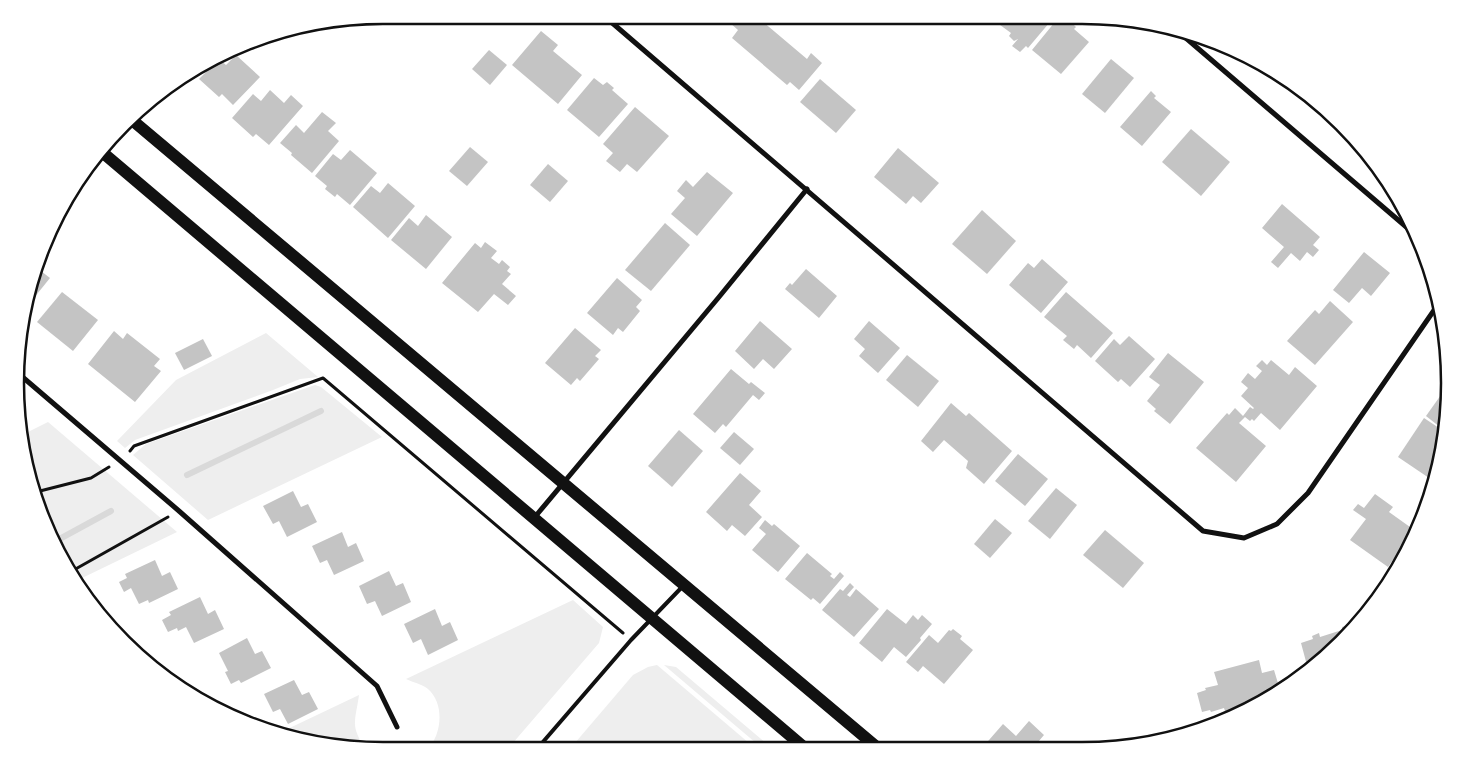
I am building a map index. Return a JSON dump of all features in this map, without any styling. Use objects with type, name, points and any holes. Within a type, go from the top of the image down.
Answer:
[{"type":"main road","points":[[135,123],[871,742]]},
{"type":"main road","points":[[106,155],[798,742]]},
{"type":"street","points":[[614,24],[1204,531],[1244,538],[1277,524],[1308,493],[1434,311]]},
{"type":"street","points":[[1189,40],[1405,226]]},
{"type":"street","points":[[533,519],[807,189]]},
{"type":"street","points":[[24,378],[180,510],[377,686],[397,727]]},
{"type":"lane","points":[[543,742],[631,640],[684,584]]},
{"type":"path","points":[[41,491],[91,478],[121,460],[134,446],[323,378],[631,640]]},
{"type":"path","points":[[76,569],[180,510]]},
{"type":"shaded area","points":[[266,333],[318,377],[300,379],[135,440],[125,448],[117,441],[176,380]]},
{"type":"shaded area","points":[[315,385],[321,387],[382,437],[208,520],[133,455],[146,444]]},
{"type":"shaded area","points":[[48,422],[177,532],[81,578],[51,520],[36,476],[27,430],[28,432]]},
{"type":"shaded area","points":[[573,600],[603,627],[599,643],[514,742],[433,742],[440,720],[437,703],[428,689],[406,679]]},
{"type":"shaded area","points":[[657,665],[748,742],[576,742],[633,675],[648,667]]},
{"type":"shaded area","points":[[664,665],[676,667],[765,742],[755,742]]},
{"type":"shaded area","points":[[359,695],[355,724],[361,741],[336,739],[287,729]]},
{"type":"building","points":[[731,24],[766,24],[807,59],[811,53],[822,63],[799,90],[790,82],[787,85],[732,38],[738,30]]},
{"type":"building","points":[[999,24],[1048,24],[1028,48],[1026,46],[1020,52],[1012,46],[1018,39],[1014,41],[1009,36],[1011,33]]},
{"type":"building","points":[[1053,24],[1073,24],[1076,27],[1074,29],[1089,42],[1061,74],[1032,50]]},
{"type":"building","points":[[541,31],[558,45],[553,51],[582,75],[558,104],[512,65]]},
{"type":"building","points":[[489,50],[507,65],[490,85],[472,69]]},
{"type":"building","points":[[236,55],[260,77],[233,105],[222,94],[219,97],[199,79],[209,69],[222,62],[226,65]]},
{"type":"building","points":[[1111,59],[1134,78],[1105,113],[1082,94]]},
{"type":"building","points":[[594,78],[603,85],[607,82],[614,88],[612,90],[628,104],[599,137],[567,110]]},
{"type":"building","points":[[820,79],[856,110],[836,133],[800,102]]},
{"type":"building","points":[[270,90],[284,103],[291,95],[303,106],[269,145],[256,134],[253,137],[232,118],[253,94],[261,101]]},
{"type":"building","points":[[1151,91],[1156,96],[1154,98],[1171,112],[1142,146],[1120,127]]},
{"type":"building","points":[[635,107],[669,136],[637,172],[627,164],[620,172],[606,161],[613,153],[603,144]]},
{"type":"building","points":[[322,112],[336,123],[328,131],[339,141],[312,173],[280,143],[296,125],[304,133]]},
{"type":"building","points":[[1191,129],[1230,162],[1201,196],[1162,162]]},
{"type":"building","points":[[470,147],[488,162],[467,186],[449,171]]},
{"type":"building","points":[[898,148],[939,183],[921,203],[913,196],[906,204],[874,177]]},
{"type":"building","points":[[350,150],[377,173],[350,205],[337,194],[335,197],[325,189],[327,186],[315,176],[333,154],[341,160]]},
{"type":"building","points":[[548,164],[568,181],[550,202],[530,185]]},
{"type":"building","points":[[707,172],[733,193],[697,236],[671,214],[685,198],[677,191],[686,180],[693,187]]},
{"type":"building","points":[[388,183],[415,206],[388,238],[353,207],[371,186],[380,193]]},
{"type":"building","points":[[1282,204],[1320,237],[1313,245],[1319,250],[1313,257],[1307,252],[1300,261],[1291,253],[1278,268],[1271,262],[1284,247],[1262,228]]},
{"type":"building","points":[[982,210],[1016,241],[987,274],[952,244]]},
{"type":"building","points":[[426,215],[452,237],[426,269],[391,240],[409,218],[418,226]]},
{"type":"building","points":[[665,223],[690,245],[651,291],[625,270]]},
{"type":"building","points":[[485,242],[497,251],[491,258],[499,264],[502,260],[510,267],[507,271],[511,274],[502,284],[516,296],[508,305],[494,294],[478,312],[442,283],[475,243],[481,248]]},
{"type":"building","points":[[1364,252],[1390,273],[1371,296],[1362,288],[1349,303],[1333,290]]},
{"type":"building","points":[[1042,259],[1068,282],[1041,313],[1009,285],[1028,263],[1034,268]]},
{"type":"building","points":[[806,269],[837,296],[819,318],[785,289],[790,283],[792,285]]},
{"type":"building","points":[[42,272],[50,278],[34,297]]},
{"type":"building","points":[[617,278],[642,300],[636,307],[640,311],[623,332],[618,328],[613,335],[587,313]]},
{"type":"building","points":[[62,292],[98,320],[73,351],[37,322]]},
{"type":"building","points":[[1066,292],[1113,333],[1091,358],[1077,345],[1074,349],[1063,340],[1067,336],[1044,317]]},
{"type":"building","points":[[1330,301],[1353,322],[1315,365],[1287,341],[1315,310],[1319,314]]},
{"type":"building","points":[[760,321],[792,349],[774,369],[763,359],[754,369],[735,351]]},
{"type":"building","points":[[869,321],[900,348],[878,373],[859,356],[865,349],[854,339]]},
{"type":"building","points":[[575,328],[601,350],[595,356],[599,359],[580,381],[577,378],[571,385],[545,363]]},
{"type":"building","points":[[114,331],[123,339],[127,333],[160,359],[154,366],[161,371],[135,402],[88,364]]},
{"type":"building","points":[[1129,336],[1155,359],[1130,387],[1121,379],[1118,382],[1095,361],[1114,339],[1120,345]]},
{"type":"building","points":[[203,339],[212,356],[184,370],[175,353]]},
{"type":"building","points":[[1168,353],[1204,382],[1170,424],[1154,411],[1156,409],[1147,401],[1160,385],[1149,377]]},
{"type":"building","points":[[907,355],[939,381],[918,407],[886,380]]},
{"type":"building","points":[[1262,360],[1267,365],[1271,360],[1289,375],[1295,367],[1317,386],[1280,430],[1261,413],[1254,421],[1252,419],[1250,421],[1245,417],[1239,423],[1266,446],[1236,482],[1196,448],[1227,413],[1229,415],[1235,408],[1243,416],[1250,407],[1254,408],[1241,396],[1248,388],[1241,382],[1248,373],[1255,379],[1262,371],[1256,366]]},
{"type":"building","points":[[731,369],[749,384],[751,382],[765,393],[759,400],[753,395],[726,427],[723,424],[715,433],[693,414]]},
{"type":"building","points":[[1440,396],[1438,426],[1426,416]]},
{"type":"building","points":[[951,403],[966,416],[969,413],[1012,451],[984,484],[966,468],[968,461],[944,440],[933,452],[921,441]]},
{"type":"building","points":[[1424,418],[1438,427],[1428,478],[1398,457]]},
{"type":"building","points":[[679,430],[703,451],[672,487],[648,466]]},
{"type":"building","points":[[734,432],[754,449],[740,465],[720,448]]},
{"type":"building","points":[[1018,454],[1048,479],[1025,506],[995,481]]},
{"type":"building","points":[[740,473],[761,491],[749,505],[762,517],[745,536],[732,525],[727,531],[706,512]]},
{"type":"building","points":[[1056,488],[1077,505],[1050,539],[1028,521]]},
{"type":"building","points":[[293,491],[301,507],[308,504],[317,522],[287,537],[279,521],[273,524],[263,506]]},
{"type":"building","points":[[1375,494],[1393,507],[1389,512],[1411,527],[1400,550],[1388,567],[1350,540],[1366,519],[1353,510],[1358,504],[1364,508]]},
{"type":"building","points":[[995,519],[1012,533],[990,558],[974,544]]},
{"type":"building","points":[[765,520],[772,526],[774,524],[800,546],[778,572],[752,550],[766,534],[759,528]]},
{"type":"building","points":[[1105,530],[1144,563],[1123,588],[1083,555]]},
{"type":"building","points":[[342,532],[348,547],[356,543],[364,561],[334,575],[327,560],[320,563],[312,546]]},
{"type":"building","points":[[807,553],[832,574],[830,576],[834,579],[840,572],[844,576],[820,604],[813,598],[811,600],[785,579]]},
{"type":"building","points":[[155,560],[162,576],[170,572],[178,589],[149,603],[148,600],[139,604],[131,588],[124,592],[119,582],[127,578],[125,574]]},
{"type":"building","points":[[389,571],[396,586],[403,583],[411,602],[382,616],[375,601],[367,604],[359,586]]},
{"type":"building","points":[[850,583],[854,587],[847,595],[850,597],[856,589],[879,609],[854,637],[822,610],[840,589],[843,591]]},
{"type":"building","points":[[200,597],[208,614],[215,610],[224,629],[194,643],[186,627],[178,631],[177,628],[168,632],[162,620],[171,615],[169,612]]},
{"type":"building","points":[[435,609],[442,626],[450,622],[458,640],[428,655],[421,639],[413,643],[404,624]]},
{"type":"building","points":[[887,609],[906,624],[913,615],[918,620],[922,615],[932,624],[906,657],[894,647],[882,662],[859,643]]},
{"type":"building","points":[[1347,626],[1306,663],[1301,643],[1313,639],[1312,636],[1319,633],[1320,637],[1342,630],[1342,627]]},
{"type":"building","points":[[953,629],[962,636],[960,639],[973,650],[944,684],[923,666],[918,672],[906,662],[929,635],[938,643],[949,630]]},
{"type":"building","points":[[247,638],[255,654],[262,651],[271,668],[241,683],[239,680],[231,684],[225,672],[228,671],[219,653]]},
{"type":"building","points":[[1259,660],[1262,673],[1274,670],[1278,684],[1231,709],[1225,711],[1224,708],[1211,712],[1210,710],[1202,712],[1197,693],[1206,690],[1205,688],[1218,685],[1214,672]]},
{"type":"building","points":[[294,680],[302,695],[309,692],[318,709],[288,724],[280,709],[273,712],[264,694]]},
{"type":"building","points":[[1029,721],[1044,735],[1038,742],[987,742],[1003,724],[1016,736]]},
{"type":"waterway","points":[[187,475],[321,411]]},
{"type":"waterway","points":[[60,539],[111,511]]}]
